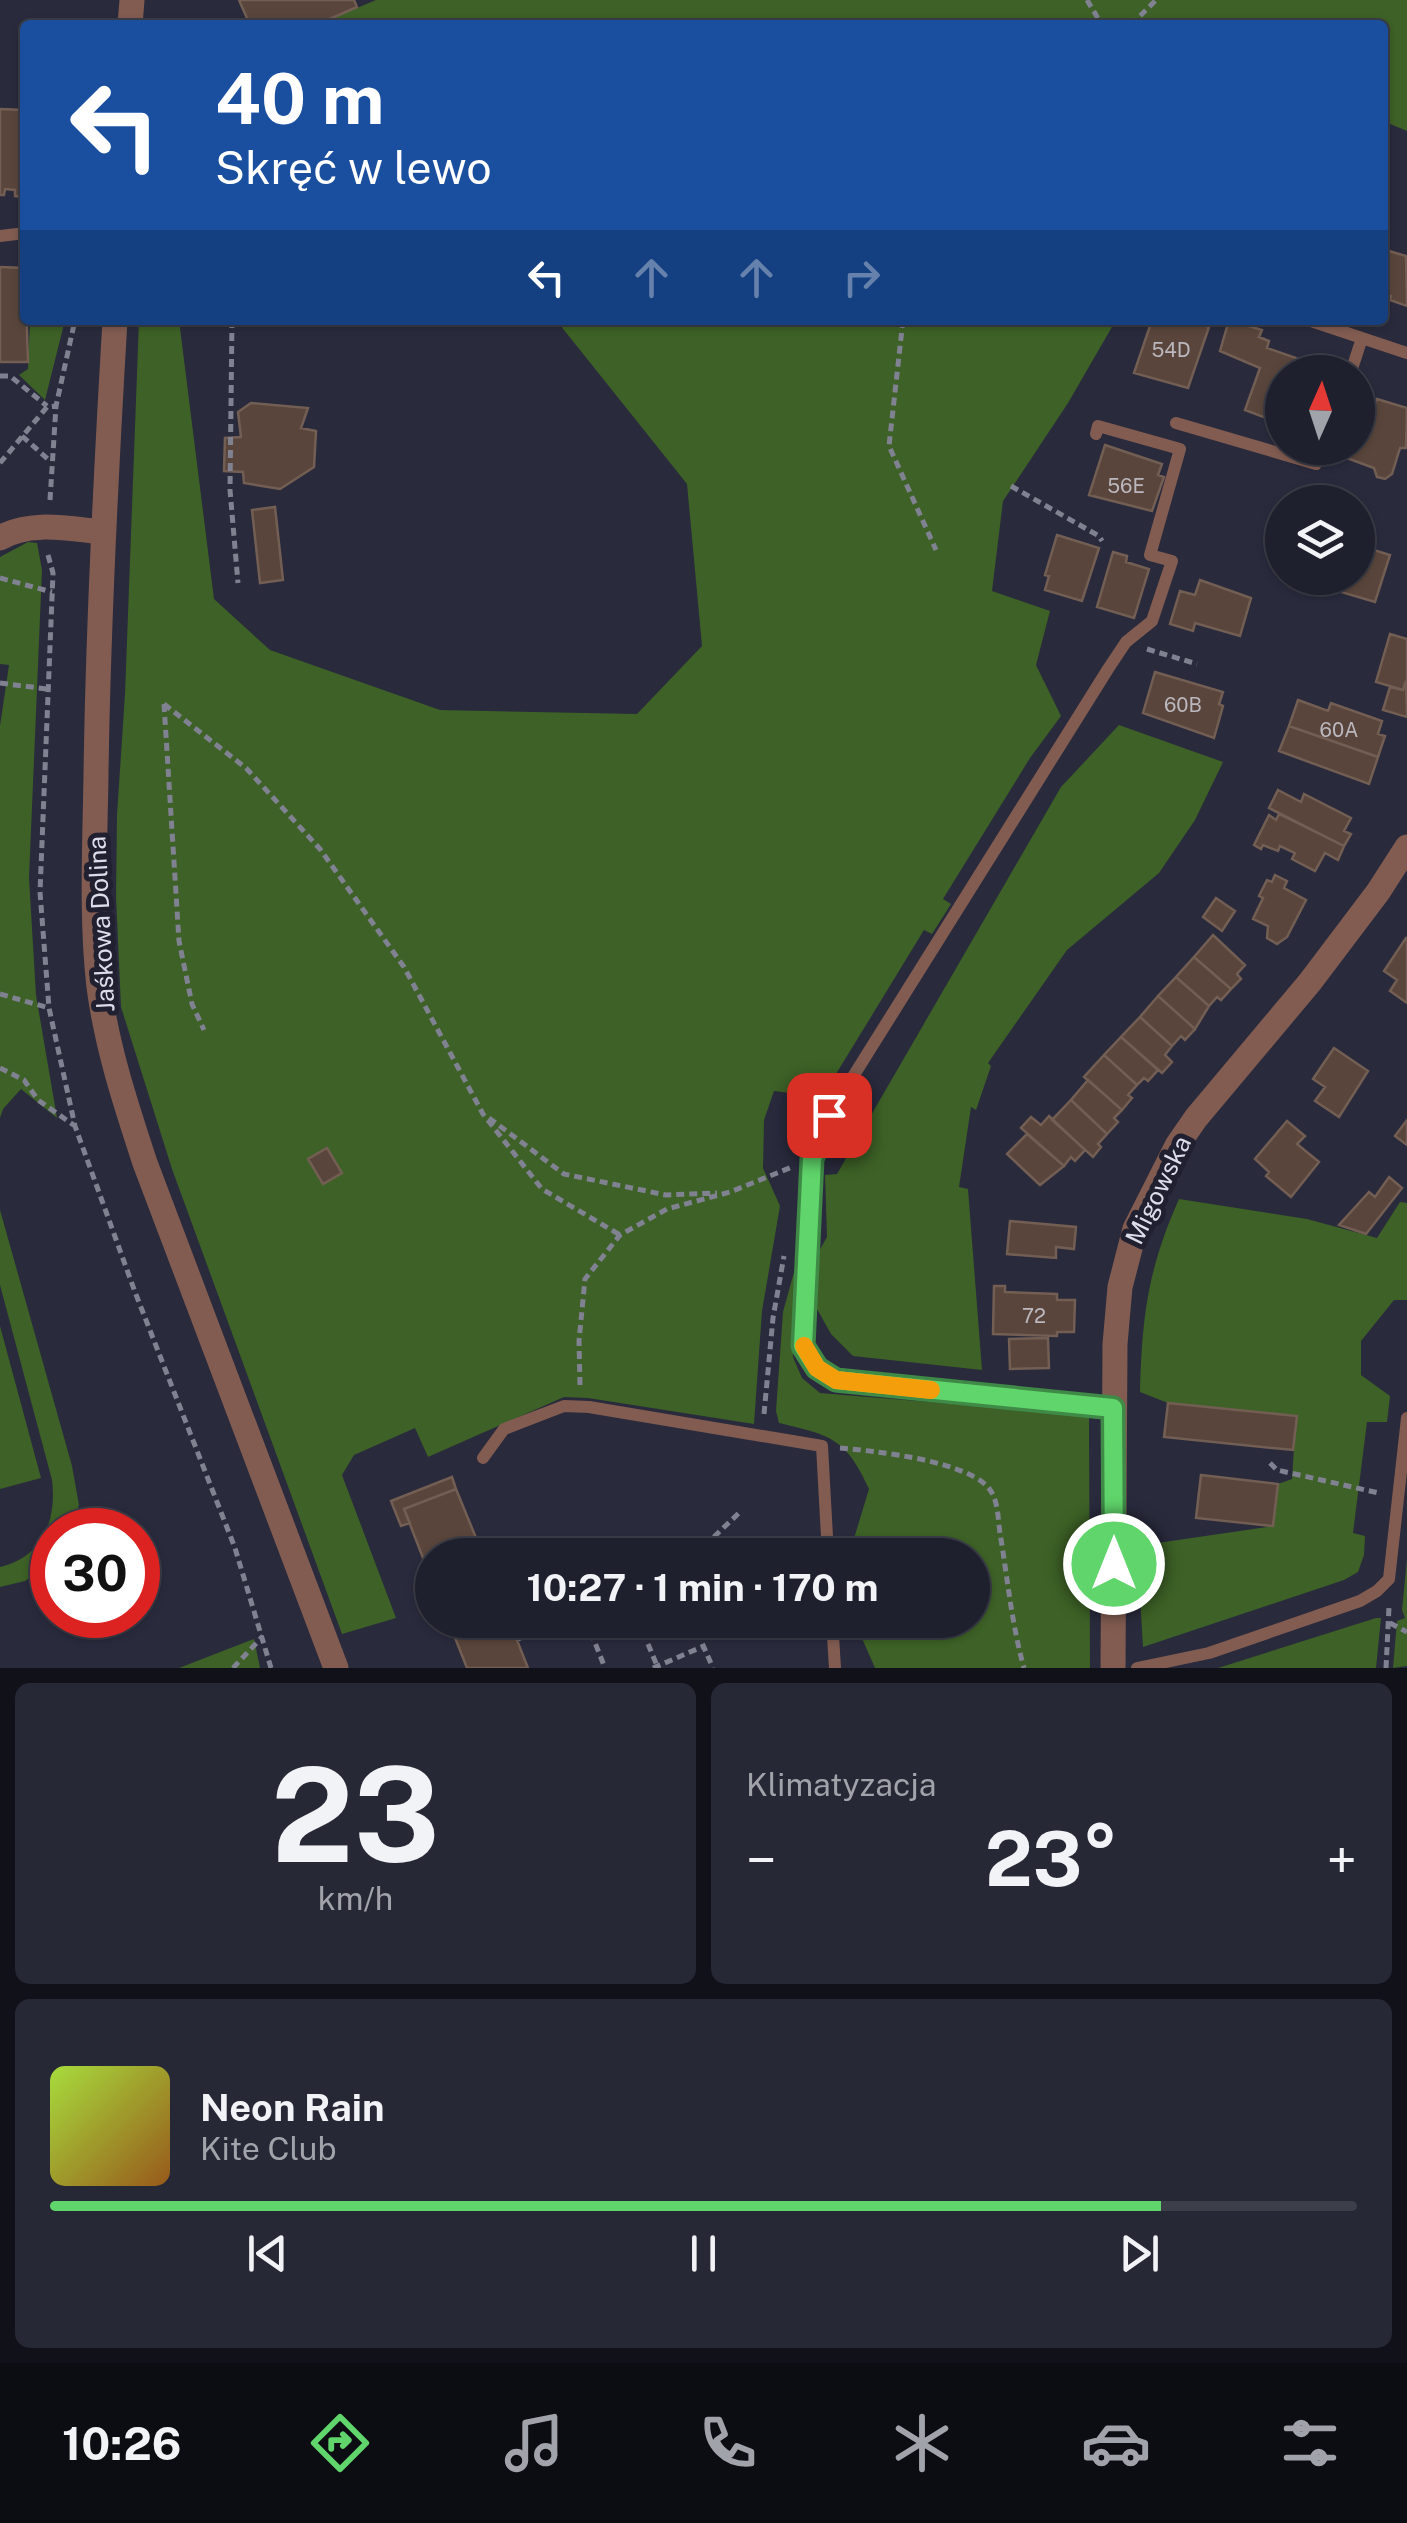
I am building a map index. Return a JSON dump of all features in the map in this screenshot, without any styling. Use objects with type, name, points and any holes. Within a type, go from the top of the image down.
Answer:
[{"type":"street","name":"Jaśkowa Dolina","points":[[115,325],[103,532],[95,899],[99,985],[108,1037],[145,1164],[336,1668]]},
{"type":"street","points":[[0,538],[21,530],[48,528],[103,532]]},
{"type":"street","name":"Migowska","points":[[1113,1668],[1115,1344],[1120,1288],[1130,1244],[1178,1144],[1310,982],[1378,892],[1407,846]]},
{"type":"lane","points":[[1323,325],[1407,353]]},
{"type":"lane","points":[[1356,355],[1362,338]]},
{"type":"lane","points":[[1176,423],[1265,449]]},
{"type":"lane","points":[[1096,434],[1098,426],[1180,449],[1150,555],[1172,561],[1152,620],[1126,642],[829,1115],[812,1159],[803,1346],[817,1368],[836,1380],[1113,1408]]},
{"type":"lane","points":[[483,1458],[504,1430],[564,1406],[589,1406],[822,1446],[827,1538]]},
{"type":"lane","points":[[1136,1668],[1210,1653],[1346,1606],[1377,1591],[1389,1579],[1407,1418]]},
{"type":"lane","points":[[833,1638],[835,1668]]},
{"type":"path","points":[[1137,20],[1156,0]]},
{"type":"path","points":[[232,325],[230,490],[238,584]]},
{"type":"path","points":[[902,325],[888,446],[936,550]]},
{"type":"path","points":[[0,376],[10,376],[47,407]]},
{"type":"path","points":[[0,463],[47,407],[56,406]]},
{"type":"path","points":[[22,436],[52,462]]},
{"type":"path","points":[[1011,486],[1102,541]]},
{"type":"path","points":[[0,578],[52,592]]},
{"type":"path","points":[[1126,642],[1197,664]]},
{"type":"path","points":[[0,683],[47,689]]},
{"type":"path","points":[[204,1030],[192,1004],[178,941],[164,704],[246,768],[320,849],[404,968],[484,1114],[542,1189],[620,1236]]},
{"type":"path","points":[[0,994],[48,1008]]},
{"type":"path","points":[[0,1068],[24,1080],[38,1100],[76,1126]]},
{"type":"path","points":[[484,1114],[564,1174],[666,1195],[730,1192]]},
{"type":"path","points":[[589,1406],[580,1384],[579,1340],[585,1279],[620,1236],[668,1209],[730,1192],[812,1159]]},
{"type":"path","points":[[762,1437],[773,1318],[786,1243]]},
{"type":"path","points":[[822,1446],[927,1460],[976,1476],[992,1492],[1010,1587],[1010,1611],[1024,1668]]},
{"type":"path","points":[[1270,1463],[1277,1470],[1396,1496]]},
{"type":"path","points":[[713,1538],[740,1512]]},
{"type":"path","points":[[1386,1668],[1389,1579]]},
{"type":"path","points":[[1390,1623],[1407,1632]]},
{"type":"path","points":[[233,1668],[263,1636]]},
{"type":"path","points":[[593,1638],[605,1668]]},
{"type":"path","points":[[645,1638],[656,1667],[704,1646]]},
{"type":"path","points":[[700,1638],[714,1668]]},
{"type":"green space","points":[[376,0],[1407,0],[1407,131],[1388,123],[1388,20],[328,20]]},
{"type":"green space","points":[[30,325],[64,325],[45,400],[19,375],[28,369]]},
{"type":"green space","points":[[139,325],[180,325],[214,599],[270,650],[440,710],[637,714],[702,646],[687,484],[560,325],[1113,325],[1068,403],[1003,501],[992,591],[1050,611],[1036,665],[1061,716],[1030,758],[943,899],[951,904],[932,934],[924,930],[822,1097],[774,1091],[764,1120],[763,1168],[780,1206],[762,1311],[754,1424],[564,1397],[428,1457],[415,1428],[354,1455],[342,1475],[396,1618],[342,1634],[172,1169],[121,1007],[117,815]]},
{"type":"green space","points":[[28,542],[37,543],[42,570],[29,878],[36,995],[57,1118],[21,1089],[0,1118],[0,726],[9,665],[0,664],[0,557]]},
{"type":"green space","points":[[1119,725],[1223,762],[1195,820],[1159,873],[1067,950],[988,1063],[991,1066],[976,1110],[971,1107],[959,1187],[968,1189],[982,1370],[853,1356],[831,1334],[817,1309],[818,1253],[827,1237],[825,1175],[837,1174],[1061,787]]},
{"type":"green space","points":[[1179,1199],[1307,1219],[1377,1238],[1400,1202],[1407,1203],[1407,1300],[1394,1300],[1361,1341],[1361,1375],[1390,1396],[1387,1422],[1367,1422],[1353,1533],[1365,1536],[1358,1572],[1143,1647],[1137,1546],[1273,1526],[1278,1484],[1292,1479],[1296,1416],[1168,1403],[1140,1392],[1149,1293],[1160,1248]]},
{"type":"green space","points":[[0,1210],[72,1466],[78,1508],[52,1508],[52,1480],[0,1285]]},
{"type":"green space","points":[[799,1254],[793,1357],[802,1378],[820,1393],[1089,1415],[1090,1668],[875,1668],[862,1638],[990,1638],[990,1538],[854,1538],[869,1489],[861,1472],[834,1441],[779,1423],[776,1411],[783,1312]]},
{"type":"green space","points":[[0,1326],[41,1478],[0,1489]]},
{"type":"green space","points":[[30,1552],[30,1577],[0,1587],[0,1567]]},
{"type":"green space","points":[[1407,1559],[1407,1666],[1393,1668],[1397,1621],[1405,1618],[1402,1610]]},
{"type":"green space","points":[[1381,1618],[1376,1668],[1218,1668]]},
{"type":"green space","points":[[254,1639],[260,1668],[179,1668],[246,1642]]},
{"type":"building","points":[[239,0],[354,0],[357,7],[327,20],[248,20]]},
{"type":"building","points":[[0,109],[20,110],[20,196],[15,196],[15,190],[5,189],[4,195],[0,195]]},
{"type":"building","points":[[1388,254],[1406,256],[1407,306],[1390,300],[1388,295]]},
{"type":"building","points":[[0,267],[20,268],[20,325],[27,325],[28,362],[0,362]]},
{"type":"building","points":[[1150,325],[1209,327],[1188,388],[1134,373]]},
{"type":"building","points":[[1228,325],[1262,330],[1259,337],[1269,341],[1267,348],[1287,355],[1265,355],[1265,418],[1245,410],[1260,368],[1220,351]]},
{"type":"building","points":[[1377,399],[1407,408],[1406,448],[1400,448],[1392,474],[1385,479],[1377,477],[1374,468],[1366,465],[1375,465]]},
{"type":"building","points":[[251,403],[308,408],[301,428],[316,431],[314,467],[280,489],[244,483],[243,472],[224,471],[225,438],[241,437],[238,412]]},
{"type":"building","points":[[1105,445],[1162,464],[1158,475],[1164,477],[1152,511],[1089,495]]},
{"type":"building","points":[[275,507],[283,580],[260,583],[252,510]]},
{"type":"building","points":[[1057,535],[1099,548],[1082,601],[1045,590],[1049,576],[1045,575]]},
{"type":"building","points":[[1375,550],[1390,555],[1375,602],[1351,595],[1375,595]]},
{"type":"building","points":[[1113,552],[1127,556],[1126,562],[1149,569],[1134,618],[1097,607]]},
{"type":"building","points":[[1200,580],[1251,598],[1240,636],[1195,623],[1193,631],[1170,624],[1180,591],[1195,595]]},
{"type":"building","points":[[1390,634],[1407,639],[1407,681],[1403,690],[1376,682]]},
{"type":"building","points":[[1155,672],[1223,692],[1214,738],[1143,713]]},
{"type":"building","points":[[1406,681],[1407,717],[1383,710],[1390,687],[1403,690]]},
{"type":"building","points":[[1298,700],[1328,711],[1331,703],[1382,721],[1378,734],[1385,736],[1378,757],[1289,726]]},
{"type":"building","points":[[1289,726],[1378,757],[1369,784],[1279,751]]},
{"type":"building","points":[[1278,790],[1301,802],[1304,794],[1351,818],[1344,831],[1351,834],[1344,846],[1269,808]]},
{"type":"building","points":[[1279,814],[1344,846],[1338,860],[1325,853],[1315,871],[1292,859],[1295,853],[1280,846],[1278,851],[1254,845],[1269,815],[1276,820]]},
{"type":"building","points":[[1275,875],[1287,881],[1284,888],[1306,900],[1287,937],[1277,944],[1267,938],[1268,926],[1253,919],[1267,880],[1272,882]]},
{"type":"building","points":[[1216,898],[1235,911],[1222,931],[1203,917]]},
{"type":"building","points":[[1213,935],[1245,965],[1237,974],[1241,979],[1231,989],[1194,957]]},
{"type":"building","points":[[1406,938],[1407,1003],[1390,991],[1397,980],[1384,971]]},
{"type":"building","points":[[1194,957],[1231,989],[1209,1006],[1176,977]]},
{"type":"building","points":[[1176,977],[1209,1006],[1195,1029],[1158,996]]},
{"type":"building","points":[[1158,996],[1195,1029],[1172,1046],[1140,1017]]},
{"type":"building","points":[[1140,1017],[1172,1046],[1165,1055],[1172,1062],[1162,1073],[1121,1037]]},
{"type":"building","points":[[1121,1037],[1158,1070],[1148,1081],[1144,1078],[1137,1085],[1104,1055]]},
{"type":"building","points":[[1334,1048],[1368,1071],[1339,1117],[1315,1101],[1325,1087],[1313,1079]]},
{"type":"building","points":[[1104,1055],[1137,1085],[1122,1110],[1084,1077]]},
{"type":"building","points":[[1088,1080],[1122,1110],[1107,1134],[1071,1100]]},
{"type":"building","points":[[1071,1100],[1107,1134],[1093,1157],[1052,1120]]},
{"type":"building","points":[[1049,1116],[1085,1150],[1064,1166],[1021,1128],[1031,1117],[1041,1125]]},
{"type":"building","points":[[1407,1120],[1407,1145],[1395,1136]]},
{"type":"building","points":[[1287,1121],[1305,1136],[1297,1144],[1319,1162],[1291,1197],[1266,1176],[1269,1172],[1255,1159]]},
{"type":"building","points":[[1027,1134],[1064,1166],[1040,1185],[1007,1154]]},
{"type":"building","points":[[327,1148],[342,1173],[323,1184],[308,1159]]},
{"type":"building","points":[[1389,1177],[1402,1188],[1366,1234],[1339,1225],[1369,1192],[1375,1197]]},
{"type":"building","points":[[1010,1221],[1076,1227],[1074,1249],[1056,1247],[1056,1258],[1007,1254]]},
{"type":"building","points":[[994,1286],[1005,1286],[1005,1292],[1057,1294],[1057,1300],[1075,1300],[1074,1332],[1057,1332],[1057,1336],[993,1334]]},
{"type":"building","points":[[1048,1338],[1049,1368],[1010,1369],[1009,1339]]},
{"type":"building","points":[[1168,1403],[1297,1416],[1293,1450],[1164,1437]]},
{"type":"building","points":[[1201,1475],[1278,1484],[1273,1526],[1196,1518]]},
{"type":"building","points":[[452,1477],[456,1489],[404,1509],[410,1523],[401,1526],[391,1501]]},
{"type":"building","points":[[456,1489],[476,1538],[415,1538],[404,1509]]},
{"type":"building","points":[[455,1638],[516,1638],[528,1668],[467,1668]]},
{"type":"slow traffic","points":[[804,1346],[817,1368],[836,1380],[931,1390]]},
{"type":"route","points":[[829,1115],[812,1159],[803,1346],[817,1368],[836,1380],[1113,1408],[1114,1564]]}]
